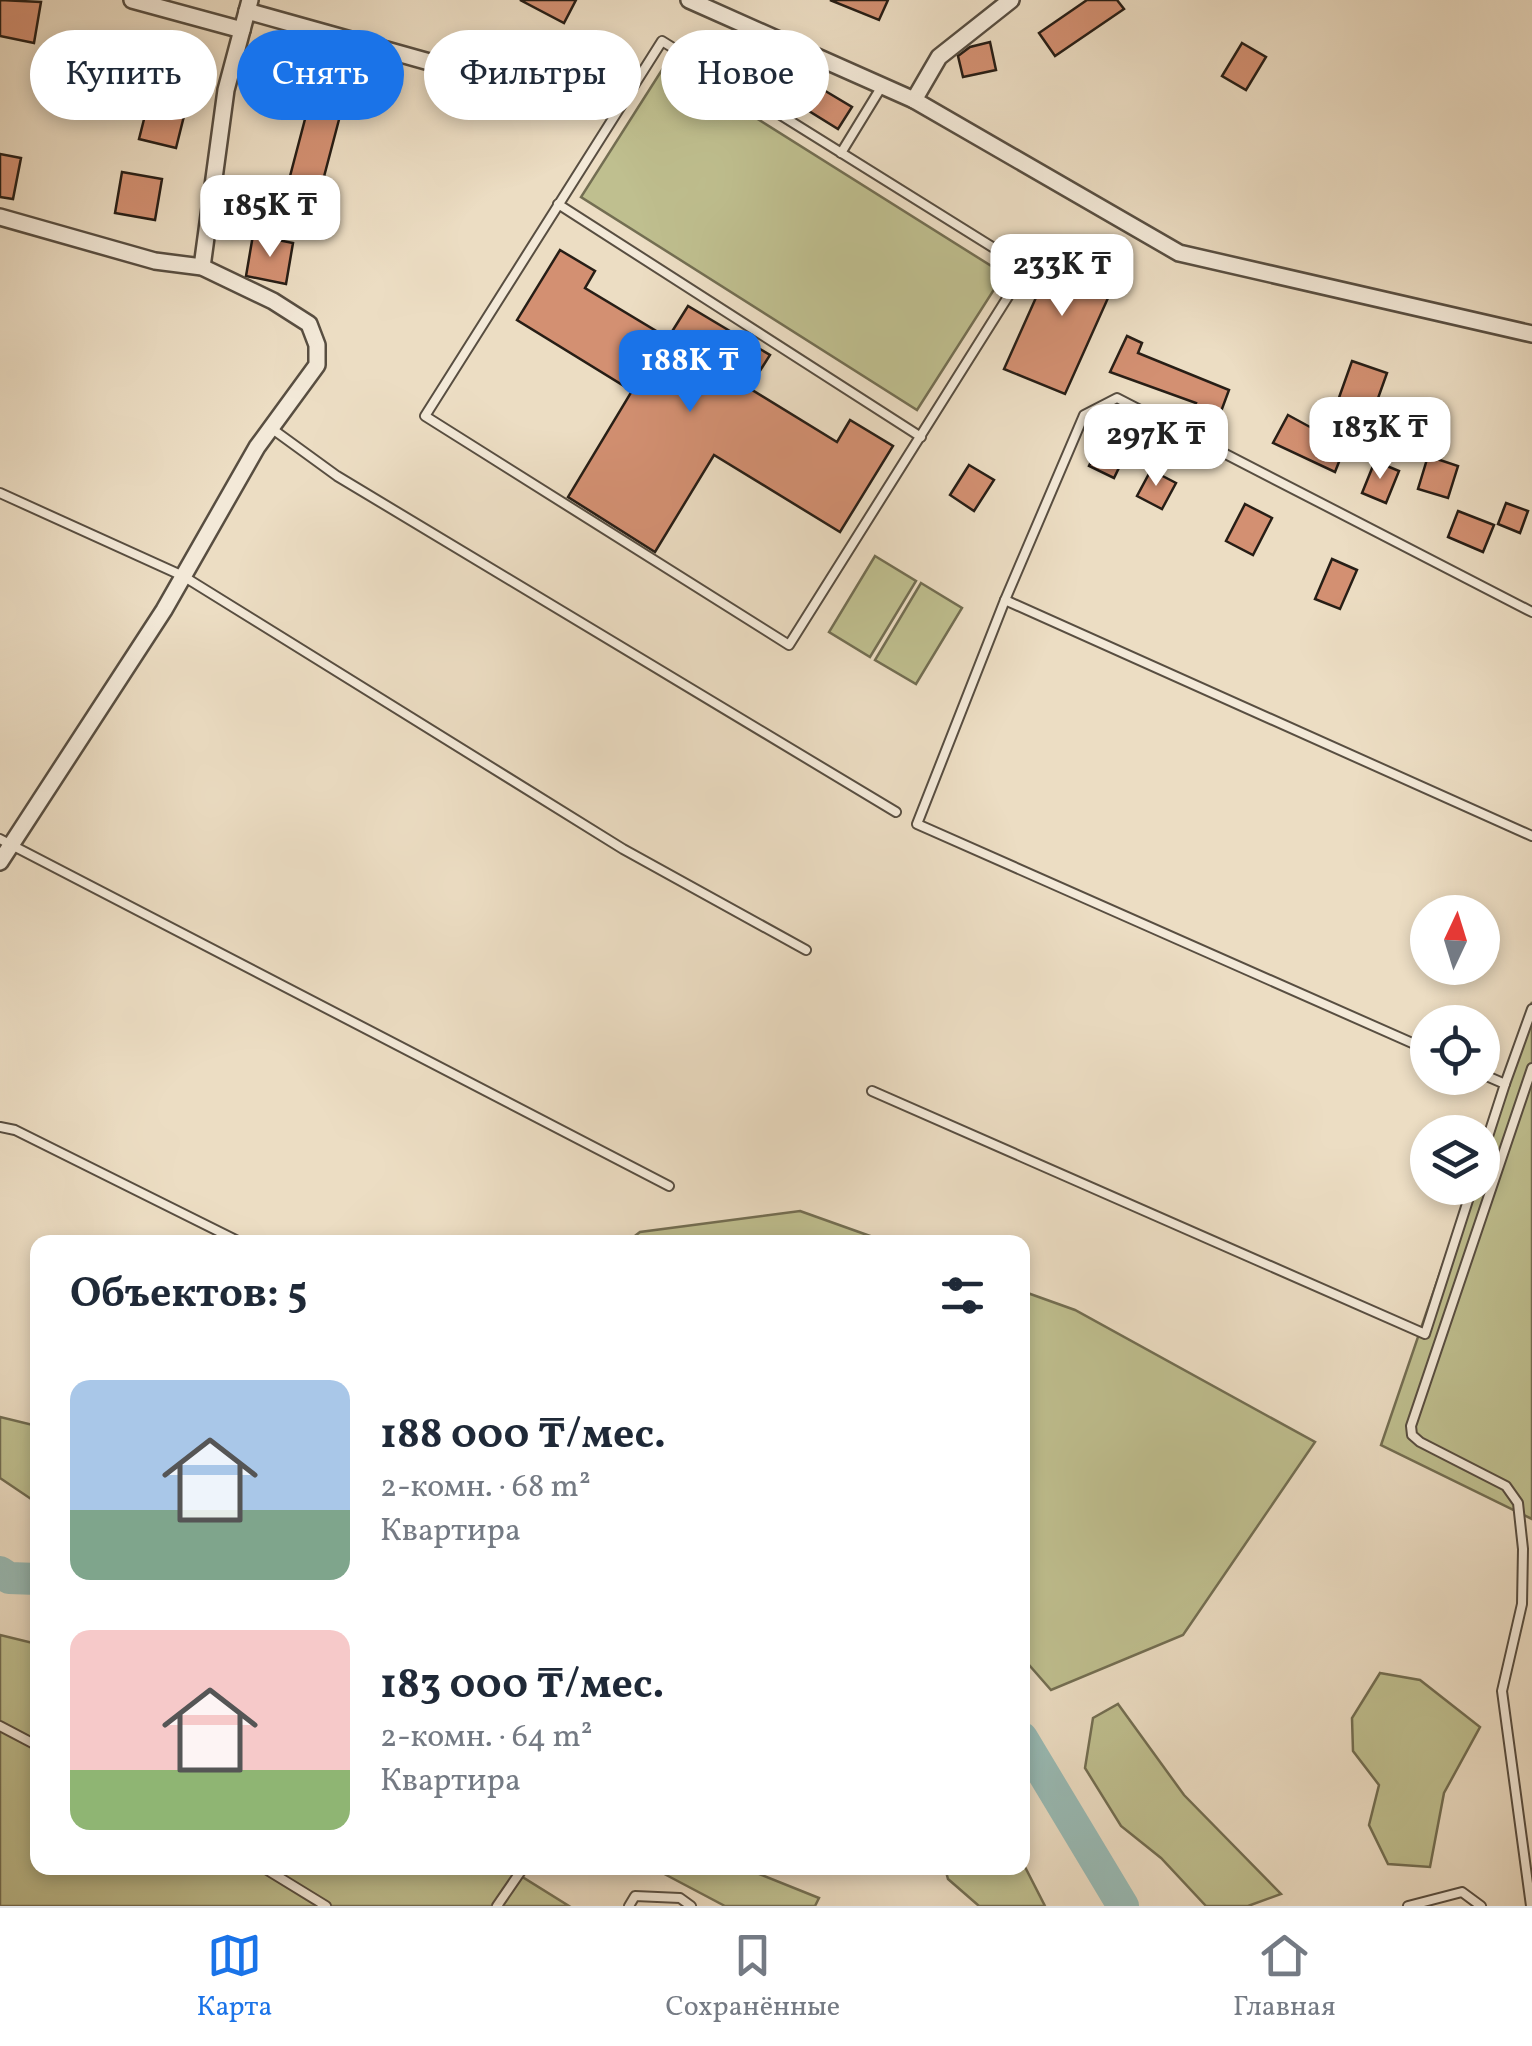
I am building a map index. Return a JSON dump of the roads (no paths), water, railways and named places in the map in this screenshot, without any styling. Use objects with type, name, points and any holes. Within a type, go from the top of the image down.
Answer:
[{"type":"street","points":[[132,0],[242,30],[249,6],[424,59]]},
{"type":"street","points":[[689,0],[914,100],[1179,253],[1532,334]]},
{"type":"street","points":[[914,100],[940,57],[1012,0]]},
{"type":"street","points":[[202,267],[226,90],[237,49]]},
{"type":"street","points":[[0,217],[154,261],[202,267],[273,300],[308,324],[317,345],[318,366],[271,428],[183,576],[6,841],[0,862]]},
{"type":"lane","points":[[662,41],[841,154],[1026,268],[789,645],[425,416],[662,41]]},
{"type":"lane","points":[[841,154],[882,86]]},
{"type":"lane","points":[[558,204],[921,437]]},
{"type":"lane","points":[[1410,1042],[917,824],[1004,600],[1084,415],[1116,398],[1532,612]]},
{"type":"lane","points":[[271,428],[336,476],[896,812]]},
{"type":"lane","points":[[0,493],[183,576],[622,849],[806,950]]},
{"type":"lane","points":[[1004,600],[1532,836]]},
{"type":"lane","points":[[6,841],[670,1186]]},
{"type":"lane","points":[[1495,1115],[1532,1008]]},
{"type":"lane","points":[[1531,1906],[1502,1691],[1522,1604],[1523,1550],[1518,1504],[1506,1486],[1420,1442],[1412,1434],[1411,1426],[1532,1068]]},
{"type":"lane","points":[[1500,1082],[1505,1084]]},
{"type":"lane","points":[[872,1090],[1425,1334],[1467,1205]]},
{"type":"lane","points":[[0,1126],[226,1235]]},
{"type":"lane","points":[[0,1726],[30,1742]]},
{"type":"lane","points":[[1519,1819],[1532,1826]]},
{"type":"lane","points":[[275,1875],[326,1906]]},
{"type":"lane","points":[[497,1906],[518,1875]]},
{"type":"lane","points":[[1408,1906],[1462,1892],[1481,1906]]},
{"type":"lane","points":[[629,1906],[634,1896],[680,1898],[692,1906]]},
{"type":"waterway","points":[[0,1572],[9,1578],[30,1579]]},
{"type":"waterway","points":[[1030,1751],[1123,1906]]}]
